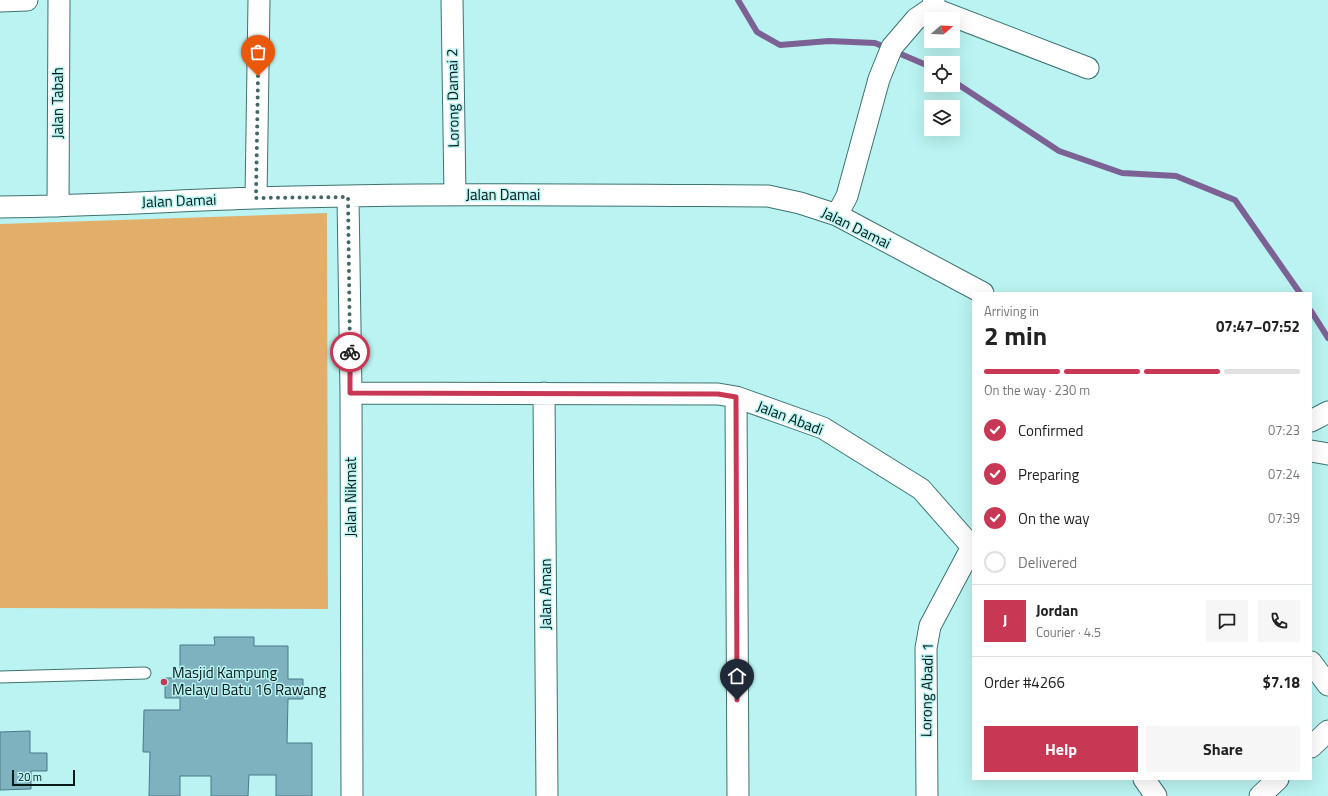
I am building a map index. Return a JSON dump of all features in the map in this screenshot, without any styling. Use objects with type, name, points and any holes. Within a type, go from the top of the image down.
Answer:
[{"type":"street","points":[[0,1],[27,0]]},
{"type":"street","name":"Jalan Tabah","points":[[58,206],[59,0]]},
{"type":"street","points":[[256,198],[259,0]]},
{"type":"street","name":"Lorong Damai 2","points":[[452,0],[454,195]]},
{"type":"street","points":[[837,215],[847,196],[879,79],[889,55],[916,19],[933,4],[1088,68]]},
{"type":"street","name":"Jalan Damai","points":[[0,207],[256,198],[454,195],[768,196],[800,203],[837,215],[981,292]]},
{"type":"street","name":"Jalan Nikmat","points":[[348,197],[352,796]]},
{"type":"street","name":"Jalan Abadi","points":[[350,393],[718,394],[736,397],[823,428],[922,489],[972,546]]},
{"type":"street","name":"Jalan Aman","points":[[544,393],[547,796]]},
{"type":"street","points":[[736,397],[738,796]]},
{"type":"street","points":[[1312,420],[1328,412]]},
{"type":"street","points":[[1312,451],[1328,454]]},
{"type":"street","name":"Lorong Abadi 1","points":[[927,796],[926,648],[930,626],[972,549]]},
{"type":"street","points":[[1312,663],[1328,684]]},
{"type":"street","points":[[1312,746],[1328,731]]},
{"type":"street","points":[[1145,780],[1156,796]]},
{"type":"street","points":[[1260,796],[1277,780]]},
{"type":"lane","points":[[0,677],[145,673]]},
{"type":"shaded area","points":[[327,213],[328,609],[0,608],[0,224]]},
{"type":"building","points":[[214,637],[254,637],[254,646],[288,646],[288,679],[303,679],[303,699],[288,699],[287,743],[312,743],[312,796],[276,796],[276,775],[249,775],[248,796],[211,796],[211,776],[180,776],[180,796],[149,796],[150,752],[143,752],[144,710],[180,710],[180,698],[165,698],[165,678],[180,678],[180,645],[215,645]]},
{"type":"building","points":[[30,731],[30,753],[47,753],[47,771],[31,771],[31,789],[0,790],[0,732]]},
{"type":"waterway","points":[[738,0],[757,32],[780,45],[829,41],[875,43],[924,64]]},
{"type":"waterway","points":[[960,86],[1059,151],[1122,173],[1176,176],[1235,200],[1299,292]]},
{"type":"waterway","points":[[1312,313],[1328,338]]},
{"type":"way so far","points":[[258,76],[256,198],[348,197],[350,352]]},
{"type":"place","name":"Masjid Kampung Melayu Batu 16 Rawang","points":[[164,682]]},
{"type":"route","points":[[350,352],[350,393],[718,394],[736,397],[737,700]]}]
